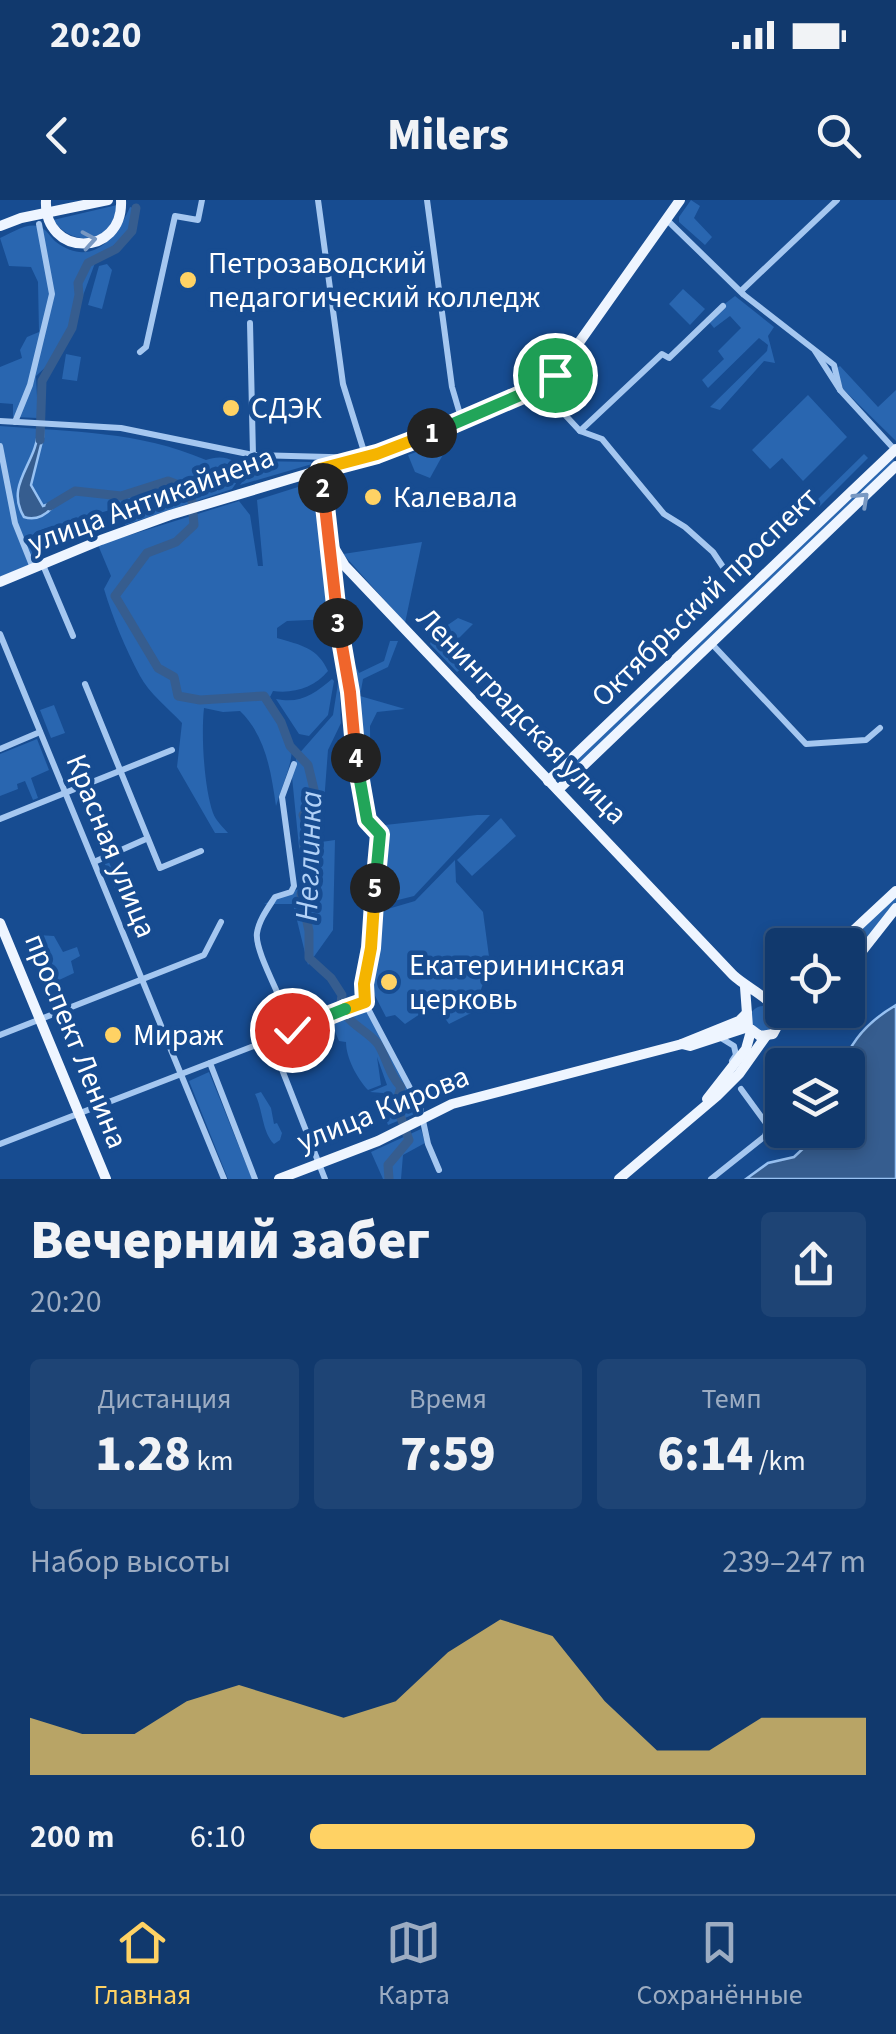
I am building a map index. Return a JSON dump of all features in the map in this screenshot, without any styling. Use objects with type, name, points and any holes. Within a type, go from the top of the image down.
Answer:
[{"type":"main road","points":[[46,200],[52,228],[76,244],[105,237],[116,226],[121,200]]},
{"type":"main road","points":[[0,229],[108,200]]},
{"type":"main road","points":[[539,387],[561,368],[680,200]]},
{"type":"main road","name":"улица Антикайнена","points":[[0,582],[170,515],[366,458],[539,387]]},
{"type":"main road","name":"Октябрьский проспект","points":[[558,790],[710,642],[896,450]]},
{"type":"main road","name":"Октябрьский проспект","points":[[548,781],[896,466]]},
{"type":"main road","name":"Ленинградская улица","points":[[320,469],[328,539],[345,566],[745,986],[765,997]]},
{"type":"main road","points":[[857,928],[896,892]]},
{"type":"main road","points":[[865,947],[896,908]]},
{"type":"main road","name":"проспект Ленина","points":[[0,923],[106,1179]]},
{"type":"main road","points":[[704,1104],[746,1050],[749,1029],[745,986]]},
{"type":"main road","points":[[746,1014],[754,1004],[765,1003]]},
{"type":"main road","name":"улица Кирова","points":[[279,1179],[394,1133],[452,1104],[682,1044],[746,1014]]},
{"type":"main road","points":[[619,1179],[739,1074],[766,1036],[777,1028]]},
{"type":"main road","points":[[749,1029],[766,1036]]},
{"type":"main road","name":"улица Кирова","points":[[682,1044],[690,1046],[749,1029]]},
{"type":"street","points":[[140,352],[146,346],[175,216],[198,220],[202,200]]},
{"type":"street","points":[[0,421],[121,428],[254,455],[366,458],[342,380],[318,200]]},
{"type":"street","points":[[427,200],[452,386],[462,421]]},
{"type":"street","points":[[741,292],[838,200]]},
{"type":"street","points":[[666,219],[741,292],[834,365],[840,390],[896,450]]},
{"type":"street","points":[[16,422],[30,385],[52,294],[34,221]]},
{"type":"street","points":[[580,431],[662,354],[670,358],[724,306]]},
{"type":"street","points":[[250,323],[254,455]]},
{"type":"street","points":[[539,387],[580,431],[602,439],[664,514],[686,527],[713,552],[725,570]]},
{"type":"street","points":[[0,446],[11,506],[73,636]]},
{"type":"street","name":"Ленинградская улица","points":[[312,456],[318,460],[320,469]]},
{"type":"street","points":[[328,539],[362,797],[367,820],[380,834],[365,1002],[424,1118],[438,1170]]},
{"type":"street","name":"Красная улица","points":[[0,634],[224,1179]]},
{"type":"street","points":[[710,642],[806,744],[866,740],[880,728]]},
{"type":"street","points":[[86,684],[160,868],[201,851]]},
{"type":"street","points":[[0,749],[40,732]]},
{"type":"street","points":[[0,820],[172,750]]},
{"type":"street","points":[[292,1030],[284,1002],[257,946],[257,931],[275,898],[293,890],[282,797],[294,764]]},
{"type":"street","points":[[94,862],[146,839]]},
{"type":"street","points":[[0,1035],[204,955],[221,922]]},
{"type":"street","points":[[0,1144],[365,1002]]},
{"type":"street","points":[[712,1091],[736,1055],[734,1046],[720,1037]]},
{"type":"street","points":[[270,1039],[326,1179]]},
{"type":"street","points":[[212,1062],[255,1179]]},
{"type":"street","points":[[741,1089],[765,1122]]},
{"type":"street","points":[[711,1179],[765,1136]]},
{"type":"shaded area","points":[[691,200],[700,206],[694,218],[712,237],[705,245],[679,222]]},
{"type":"shaded area","points":[[117,205],[108,227],[91,238],[71,235],[53,220]]},
{"type":"shaded area","points":[[130,207],[134,208],[131,229],[95,263],[66,342],[59,344],[51,362],[36,376],[38,418],[13,417],[13,404],[0,403],[0,367],[22,358],[20,350],[27,337],[39,332],[38,282],[31,267],[9,266],[0,238],[33,225],[69,249],[92,251],[118,229]]},
{"type":"shaded area","points":[[107,264],[112,270],[102,309],[88,305],[99,266]]},
{"type":"shaded area","points":[[683,289],[705,309],[690,325],[669,304]]},
{"type":"shaded area","points":[[735,296],[774,327],[768,336],[775,363],[764,361],[720,410],[710,407],[767,351],[768,345],[759,338],[708,388],[702,380],[724,359],[718,351],[741,328],[730,316],[714,328],[706,318]]},
{"type":"shaded area","points":[[66,354],[81,357],[77,381],[62,379]]},
{"type":"shaded area","points":[[840,366],[878,407],[896,390],[896,441],[843,389],[837,368]]},
{"type":"shaded area","points":[[808,395],[847,437],[803,481],[782,458],[770,469],[752,450]]},
{"type":"shaded area","points":[[0,426],[105,434],[155,443],[206,460],[251,462],[232,489],[125,525],[117,508],[37,531],[27,540],[36,562],[0,577]]},
{"type":"shaded area","points":[[38,429],[43,430],[43,437],[31,485],[43,506],[58,501],[43,515],[29,518],[24,517],[18,494]]},
{"type":"shaded area","points":[[433,446],[445,451],[430,478],[415,472],[408,455]]},
{"type":"shaded area","points":[[864,454],[868,458],[819,507],[815,502]]},
{"type":"shaded area","points":[[892,458],[896,463],[570,773],[565,767]]},
{"type":"shaded area","points":[[256,461],[311,462],[312,464],[240,485]]},
{"type":"shaded area","points":[[317,481],[332,555],[342,566],[335,568],[337,590],[331,619],[287,621],[277,628],[277,638],[314,652],[328,671],[310,685],[273,691],[270,697],[287,729],[292,750],[276,806],[266,755],[249,721],[240,711],[204,708],[207,789],[214,816],[228,833],[215,833],[177,767],[182,723],[144,682],[120,633],[104,589],[111,576],[98,545],[239,501],[250,515],[258,566],[263,566],[257,500]]},
{"type":"shaded area","points":[[422,542],[405,623],[343,554]]},
{"type":"shaded area","points":[[458,618],[473,624],[447,650],[463,667],[457,672],[430,644],[433,635]]},
{"type":"shaded area","points":[[390,641],[398,641],[388,667],[363,679],[360,696],[405,709],[377,712],[370,726],[371,819],[361,793],[354,694],[343,656],[348,650],[359,673],[384,661]]},
{"type":"shaded area","points":[[339,677],[341,723],[328,750],[321,842],[335,840],[333,930],[308,965],[293,904],[264,904],[303,887],[292,777],[297,756],[333,715]]},
{"type":"shaded area","points":[[332,679],[328,715],[309,736],[299,734],[276,699],[307,696]]},
{"type":"shaded area","points":[[54,705],[65,733],[51,738],[40,710]]},
{"type":"shaded area","points":[[37,739],[49,770],[31,778],[38,798],[33,800],[25,781],[17,784],[18,789],[0,796],[0,754]]},
{"type":"shaded area","points":[[490,815],[414,896],[378,905],[385,825]]},
{"type":"shaded area","points":[[501,818],[516,836],[472,876],[457,860]]},
{"type":"shaded area","points":[[455,860],[456,882],[483,912],[490,964],[473,1012],[449,1024],[435,1004],[405,1024],[395,1015],[386,1017],[369,984],[381,911],[415,901]]},
{"type":"shaded area","points":[[109,862],[127,906],[134,904],[148,938],[136,942],[105,864]]},
{"type":"shaded area","points":[[896,897],[896,904],[865,943],[862,928]]},
{"type":"shaded area","points":[[38,935],[54,936],[63,952],[77,947],[80,956],[71,961],[74,973],[57,981]]},
{"type":"shaded area","points":[[896,1005],[896,1179],[746,1179],[768,1163],[794,1157],[804,1148],[865,1148],[865,1048],[851,1048],[879,1016]]},
{"type":"shaded area","points":[[763,1006],[765,1028],[772,1028],[763,1032],[754,1028],[750,1019],[754,1010]]},
{"type":"shaded area","points":[[365,1007],[417,1106],[417,1113],[388,1125],[381,1106],[386,1104],[383,1093],[370,1092],[387,1085],[377,1057],[381,1085],[368,1090],[353,1068],[346,1042],[339,1041],[330,1020]]},
{"type":"shaded area","points":[[323,1023],[330,1039],[283,1057],[277,1041]]},
{"type":"shaded area","points":[[209,1072],[252,1179],[228,1179],[189,1081]]},
{"type":"shaded area","points":[[261,1092],[271,1108],[274,1124],[282,1133],[274,1144],[255,1094]]},
{"type":"shaded area","points":[[421,1129],[425,1143],[403,1155],[401,1179],[383,1179],[371,1152]]},
{"type":"waterway","name":"Неглинка","points":[[40,440],[42,381],[72,328],[78,283],[88,263],[116,249],[132,231],[136,208]]},
{"type":"waterway","name":"Неглинка","points":[[50,506],[75,491],[121,496],[168,481],[184,487],[192,501],[194,525],[176,542],[147,553],[115,596],[158,668],[174,677],[178,696],[200,700],[264,696],[281,722],[290,746],[308,765],[316,798],[303,815],[311,880],[301,894],[309,931],[309,958],[331,978],[342,995],[344,1011],[378,1044],[401,1087],[396,1104],[409,1140],[388,1165],[389,1179]]},
{"type":"place","name":"Петрозаводский педагогический колледж","points":[[188,280]]},
{"type":"place","name":"СДЭК","points":[[231,408]]},
{"type":"place","name":"Калевала","points":[[373,497]]},
{"type":"place","name":"Екатерининская церковь","points":[[389,982]]},
{"type":"place","name":"Мираж","points":[[113,1035]]},
{"type":"route","points":[[292,1030],[365,1002],[380,834],[371,827],[364,811],[320,469],[403,445],[521,395],[555,375]]}]
